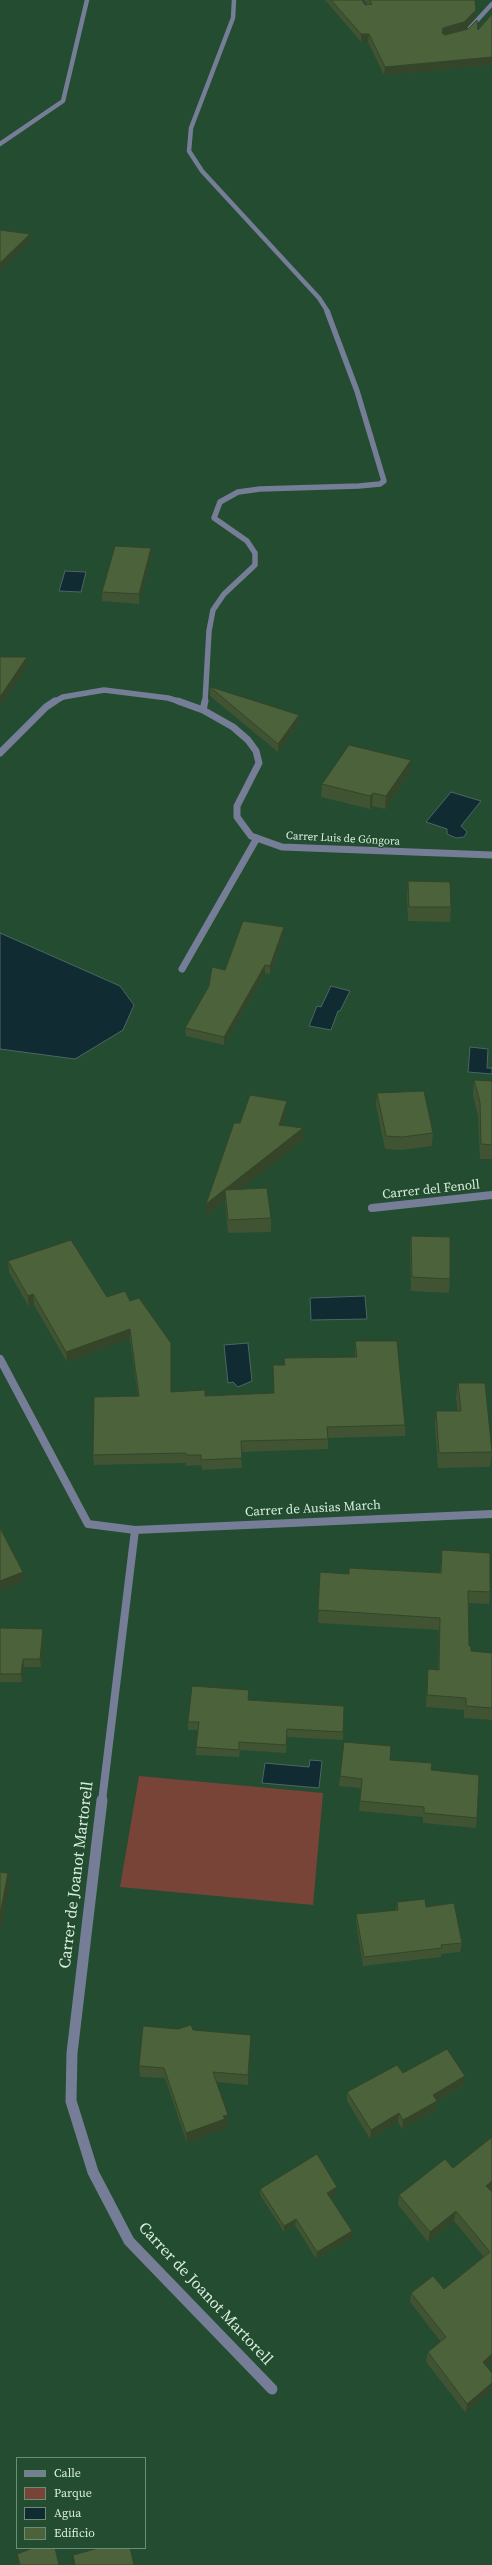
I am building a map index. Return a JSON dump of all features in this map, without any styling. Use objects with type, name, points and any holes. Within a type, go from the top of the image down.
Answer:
[{"type":"street","points":[[0,144],[64,101],[87,0]]},
{"type":"street","points":[[203,710],[207,696],[209,631],[213,610],[224,594],[255,565],[255,553],[247,541],[214,518],[220,502],[238,492],[260,489],[359,486],[380,484],[384,481],[356,392],[330,318],[323,305],[303,279],[202,171],[189,151],[188,143],[191,128],[234,18],[234,0]]},
{"type":"street","points":[[466,33],[492,4]]},
{"type":"street","name":"Carrer Luis de Góngora","points":[[0,752],[46,707],[64,697],[104,690],[147,694],[186,703],[203,710],[232,727],[248,740],[256,751],[259,763],[237,806],[237,817],[243,828],[257,838],[282,847],[492,855]]},
{"type":"street","points":[[182,969],[257,838]]},
{"type":"street","name":"Carrer del Fenoll","points":[[372,1208],[492,1195]]},
{"type":"street","points":[[0,1359],[88,1524],[135,1530]]},
{"type":"street","name":"Carrer de Ausias March","points":[[135,1530],[492,1514]]},
{"type":"street","name":"Carrer de Joanot Martorell","points":[[135,1530],[72,2053],[71,2101],[93,2172],[129,2241],[272,2389]]},
{"type":"green space","points":[[139,1776],[323,1793],[313,1905],[120,1887]]},
{"type":"water","points":[[65,571],[86,572],[81,592],[59,591]]},
{"type":"water","points":[[451,792],[481,801],[461,826],[467,832],[464,837],[456,838],[447,834],[447,829],[426,822]]},
{"type":"water","points":[[0,933],[120,986],[134,1005],[123,1030],[75,1059],[0,1049]]},
{"type":"water","points":[[331,986],[350,991],[340,1011],[338,1011],[331,1030],[309,1026],[317,1006],[321,1007]]},
{"type":"water","points":[[470,1047],[488,1049],[487,1068],[492,1068],[492,1074],[468,1072]]},
{"type":"water","points":[[365,1296],[367,1319],[311,1320],[310,1298]]},
{"type":"water","points":[[248,1343],[252,1381],[238,1387],[233,1382],[228,1383],[224,1345]]},
{"type":"water","points":[[310,1760],[322,1761],[319,1788],[262,1783],[265,1763],[309,1767]]},
{"type":"building","points":[[331,0],[362,0],[365,5],[372,4],[369,0],[475,0],[476,10],[464,22],[443,28],[442,33],[445,35],[468,29],[477,20],[478,30],[492,14],[492,57],[385,67],[369,34],[361,34]]},
{"type":"building","points":[[0,230],[30,234],[0,263]]},
{"type":"building","points":[[115,546],[151,548],[139,594],[102,592]]},
{"type":"building","points":[[0,657],[27,657],[0,697]]},
{"type":"building","points":[[211,687],[299,715],[278,744]]},
{"type":"building","points":[[349,745],[411,760],[386,796],[373,793],[370,796],[322,784]]},
{"type":"building","points":[[408,881],[450,882],[451,907],[409,907]]},
{"type":"building","points":[[243,921],[284,927],[270,966],[265,965],[224,1037],[185,1028],[209,986],[212,967],[225,970]]},
{"type":"building","points":[[474,1080],[492,1081],[492,1145],[481,1144],[480,1102]]},
{"type":"building","points":[[424,1091],[433,1133],[402,1137],[386,1136],[377,1093]]},
{"type":"building","points":[[250,1095],[287,1101],[279,1125],[303,1128],[206,1204],[234,1123],[240,1123]]},
{"type":"building","points":[[267,1188],[271,1218],[228,1220],[225,1190]]},
{"type":"building","points":[[411,1236],[450,1237],[450,1279],[412,1277]]},
{"type":"building","points":[[71,1240],[107,1297],[125,1291],[130,1301],[139,1298],[171,1343],[171,1392],[205,1390],[205,1396],[274,1393],[273,1365],[285,1365],[284,1358],[357,1357],[355,1341],[397,1341],[405,1425],[327,1427],[328,1439],[241,1441],[242,1458],[201,1460],[201,1455],[186,1455],[186,1453],[93,1455],[94,1397],[139,1396],[130,1329],[66,1352],[33,1294],[28,1296],[8,1261]]},
{"type":"building","points":[[458,1383],[485,1383],[492,1452],[439,1453],[436,1411],[461,1411]]},
{"type":"building","points":[[0,1528],[23,1572],[0,1581]]},
{"type":"building","points":[[442,1550],[490,1553],[490,1592],[468,1591],[469,1646],[471,1646],[471,1651],[492,1653],[492,1708],[466,1706],[466,1698],[427,1695],[428,1669],[439,1670],[440,1618],[318,1610],[320,1572],[349,1574],[349,1568],[441,1573]]},
{"type":"building","points":[[0,1628],[43,1629],[40,1659],[23,1659],[21,1674],[0,1674]]},
{"type":"building","points":[[192,1686],[249,1690],[248,1700],[344,1706],[343,1732],[287,1729],[286,1745],[239,1742],[239,1750],[196,1747],[199,1722],[188,1722]]},
{"type":"building","points":[[344,1742],[391,1746],[390,1760],[432,1763],[431,1770],[479,1775],[477,1818],[424,1813],[424,1807],[360,1801],[362,1779],[340,1776]]},
{"type":"building","points":[[0,1872],[8,1873],[0,1915]]},
{"type":"building","points":[[425,1899],[426,1907],[454,1903],[462,1943],[441,1945],[442,1948],[364,1957],[356,1914],[398,1910],[397,1902]]},
{"type":"building","points":[[191,2025],[193,2030],[251,2035],[248,2075],[213,2072],[228,2115],[223,2116],[225,2119],[186,2133],[164,2068],[139,2066],[143,2026],[178,2029]]},
{"type":"building","points":[[447,2049],[465,2076],[433,2095],[437,2101],[403,2120],[399,2113],[371,2130],[347,2092],[397,2065],[403,2073]]},
{"type":"building","points":[[492,2137],[492,2181],[486,2186],[492,2192],[492,2354],[483,2362],[492,2373],[492,2383],[467,2404],[428,2352],[446,2337],[411,2293],[433,2276],[444,2289],[490,2252],[456,2211],[430,2232],[399,2195],[445,2159],[453,2168]]},
{"type":"building","points":[[317,2154],[337,2187],[327,2193],[352,2231],[317,2252],[296,2219],[284,2226],[260,2189]]},
{"type":"building","points":[[30,2549],[55,2549],[59,2565],[20,2565],[17,2554]]},
{"type":"building","points":[[95,2549],[130,2549],[134,2565],[75,2565],[73,2555]]}]
